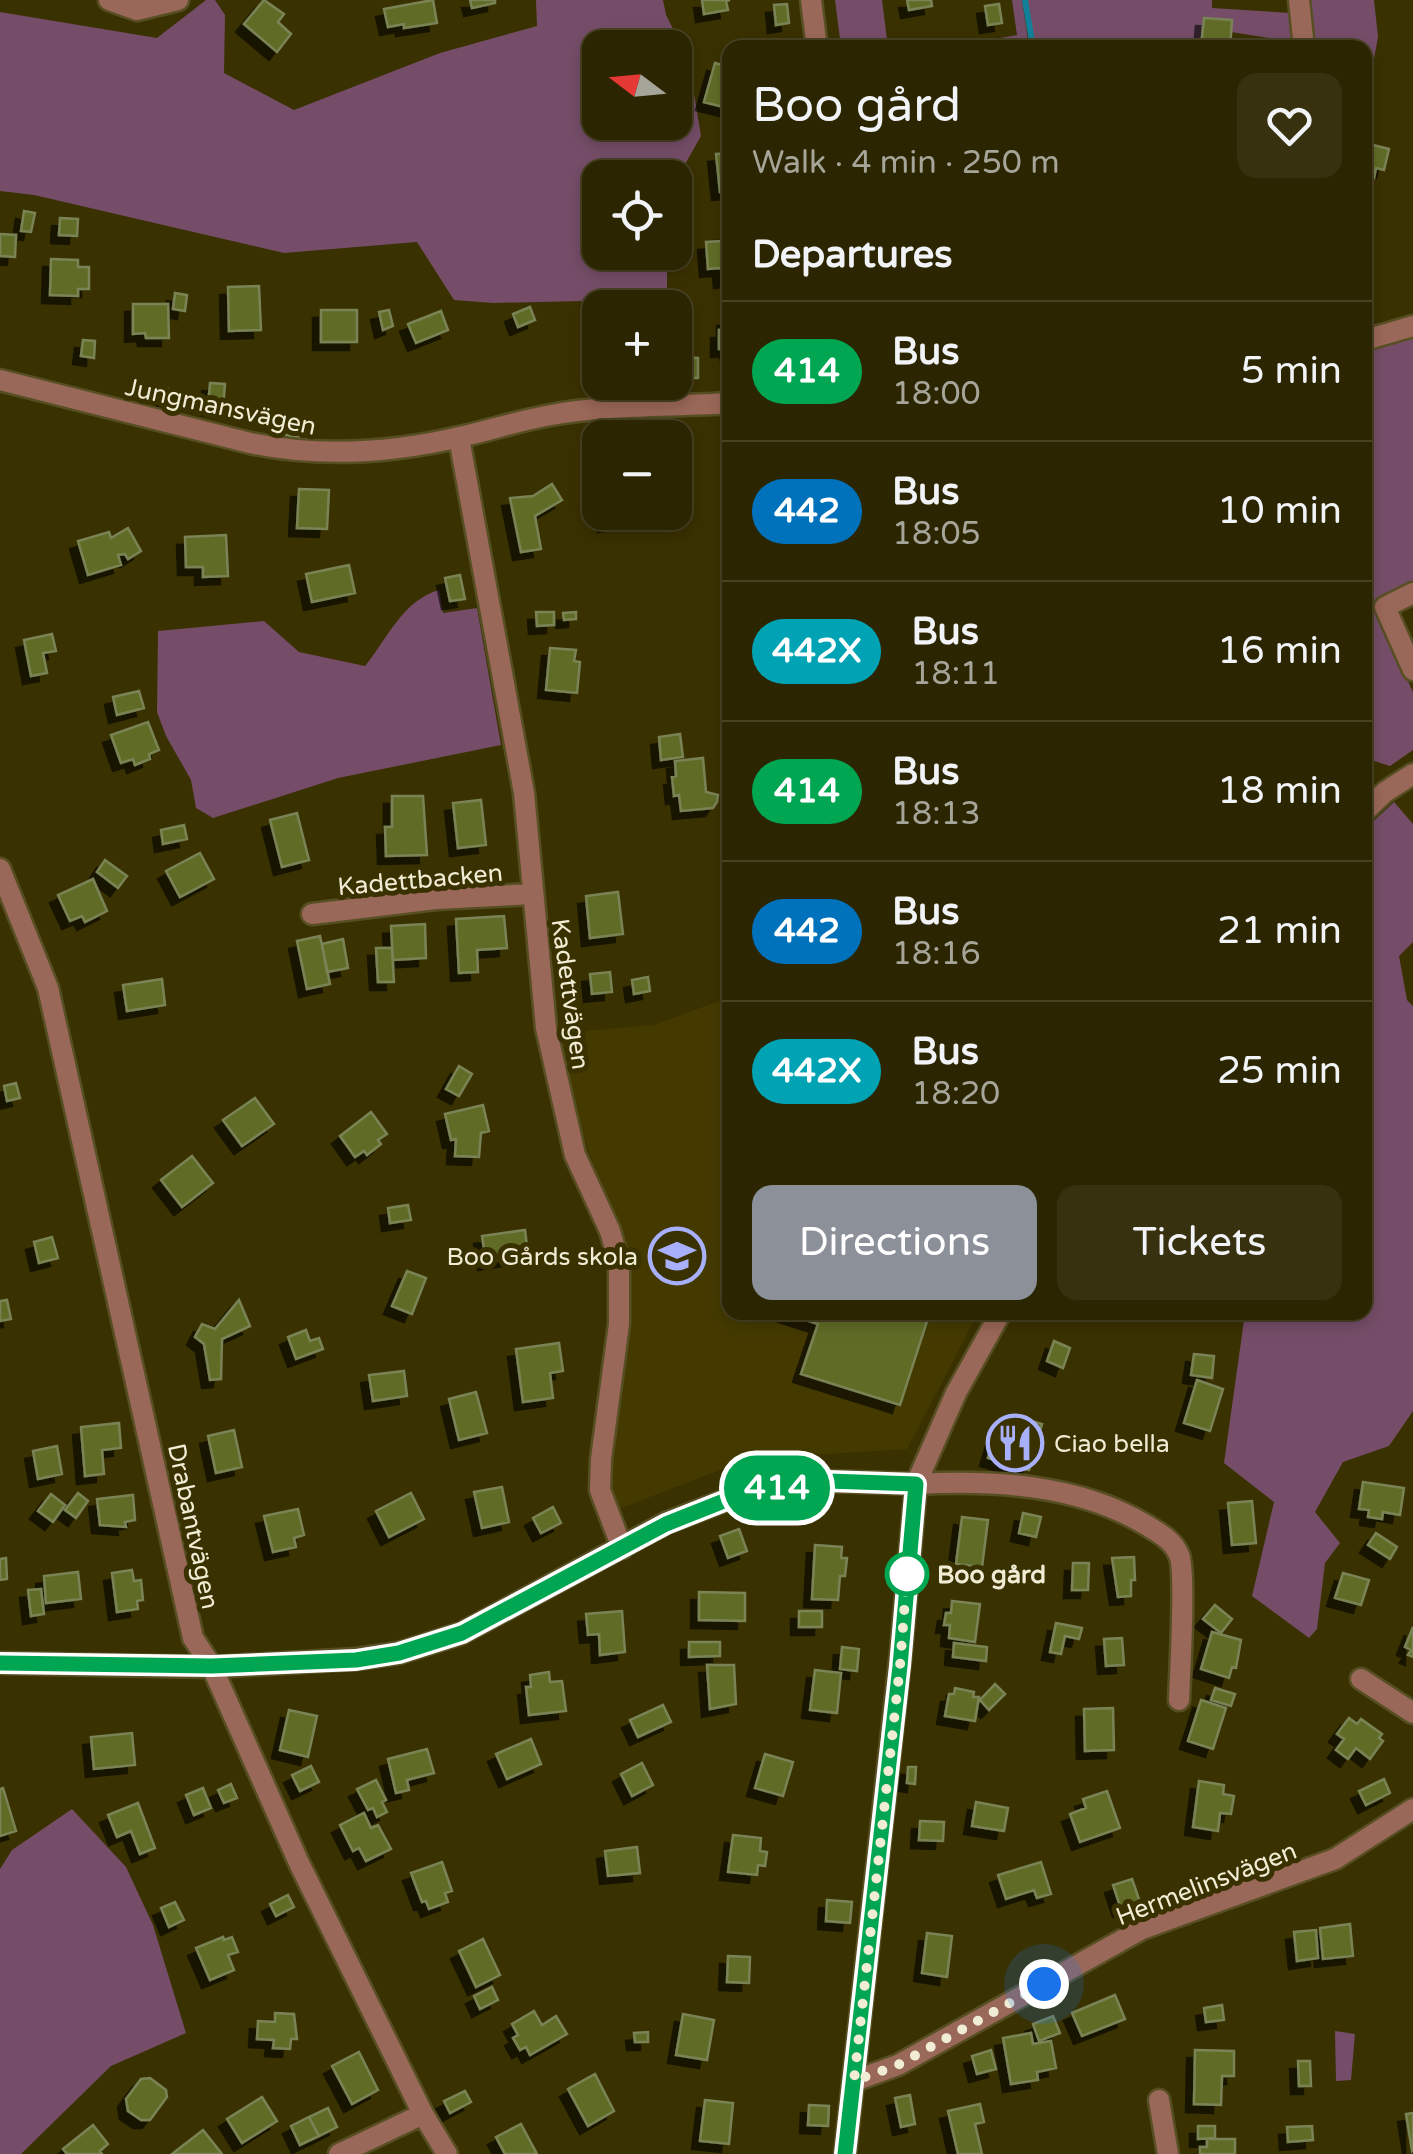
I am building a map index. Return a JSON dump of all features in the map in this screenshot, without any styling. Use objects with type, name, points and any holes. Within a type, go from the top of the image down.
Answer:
[{"type":"street","points":[[109,0],[137,10],[178,0]]},
{"type":"street","points":[[811,0],[816,40]]},
{"type":"street","points":[[1299,0],[1303,40]]},
{"type":"street","points":[[1372,338],[1413,326]]},
{"type":"street","name":"Jungmansvägen","points":[[0,380],[284,450],[354,452],[459,438],[547,416],[605,408],[722,403]]},
{"type":"street","name":"Kadettvägen","points":[[459,438],[527,812],[546,1028],[577,1161],[610,1231],[619,1262],[618,1324],[600,1490],[622,1548]]},
{"type":"street","points":[[1413,593],[1385,607],[1413,670]]},
{"type":"street","points":[[1372,805],[1413,774]]},
{"type":"street","name":"Drabantvägen","points":[[0,869],[48,988],[192,1638],[212,1666],[300,1863],[423,2114],[447,2154]]},
{"type":"street","name":"Kadettbacken","points":[[312,914],[436,898],[533,894]]},
{"type":"street","points":[[846,2154],[916,1484],[956,1393],[997,1320]]},
{"type":"street","points":[[0,1663],[212,1666],[356,1660],[429,1645],[462,1633],[622,1548],[698,1510],[734,1497],[778,1487],[845,1481],[967,1482],[1036,1487],[1102,1504],[1168,1538],[1182,1561],[1179,1700]]},
{"type":"street","points":[[1361,1680],[1413,1712]]},
{"type":"street","name":"Hermelinsvägen","points":[[854,2081],[898,2065],[1142,1929],[1335,1859],[1413,1809]]},
{"type":"street","points":[[1159,2100],[1168,2154]]},
{"type":"street","points":[[339,2154],[423,2114]]},
{"type":"shaded area","points":[[206,0],[215,0],[225,15],[224,73],[294,110],[440,53],[537,26],[536,0],[663,0],[674,30],[582,30],[582,140],[692,140],[692,82],[701,136],[687,160],[582,160],[582,270],[667,270],[667,290],[582,290],[582,301],[454,300],[417,242],[284,253],[34,195],[0,191],[0,12],[157,38]]},
{"type":"shaded area","points":[[835,0],[882,0],[887,40],[840,40]]},
{"type":"shaded area","points":[[1012,0],[1022,0],[1028,40],[989,40],[1017,35]]},
{"type":"shaded area","points":[[1027,0],[1212,0],[1212,8],[1291,13],[1293,40],[1231,32],[1232,20],[1204,18],[1202,40],[1034,40]]},
{"type":"shaded area","points":[[1307,0],[1374,0],[1378,37],[1372,70],[1372,40],[1311,40]]},
{"type":"shaded area","points":[[1413,334],[1413,583],[1372,605],[1372,346]]},
{"type":"shaded area","points":[[439,590],[443,613],[477,608],[501,745],[338,778],[213,818],[196,808],[191,780],[157,712],[158,631],[264,621],[299,652],[365,666],[405,611]]},
{"type":"shaded area","points":[[1372,605],[1413,692],[1413,750],[1390,766],[1372,760]]},
{"type":"shaded area","points":[[1394,802],[1413,824],[1413,942],[1399,956],[1407,1000],[1413,1006],[1413,1411],[1389,1446],[1343,1462],[1315,1512],[1340,1543],[1325,1563],[1317,1629],[1309,1638],[1252,1596],[1274,1502],[1224,1463],[1244,1320],[1372,1320],[1372,822]]},
{"type":"shaded area","name":"Boo Gårds skola","points":[[722,1000],[722,1320],[974,1320],[907,1449],[748,1459],[616,1510],[605,1482],[630,1283],[617,1229],[571,1103],[561,1033],[654,1025]]},
{"type":"shaded area","points":[[72,1809],[126,1867],[153,1925],[186,2033],[111,2066],[21,2154],[0,2154],[0,1869],[12,1850]]},
{"type":"shaded area","points":[[1335,2031],[1355,2034],[1351,2080],[1336,2081]]},
{"type":"building","points":[[264,0],[284,14],[278,22],[291,34],[277,52],[244,24]]},
{"type":"building","points":[[433,0],[437,23],[388,27],[384,9]]},
{"type":"building","points":[[470,0],[495,0],[495,3],[472,8]]},
{"type":"building","points":[[702,0],[730,0],[726,1],[728,10],[704,14]]},
{"type":"building","points":[[907,0],[931,0],[932,6],[909,10]]},
{"type":"building","points":[[787,4],[789,23],[776,25],[774,5]]},
{"type":"building","points":[[999,4],[1002,23],[988,25],[985,6]]},
{"type":"building","points":[[1204,18],[1232,20],[1231,40],[1202,40]]},
{"type":"building","points":[[715,63],[722,65],[722,107],[704,102]]},
{"type":"building","points":[[1372,145],[1389,149],[1384,170],[1376,168],[1374,178]]},
{"type":"building","points":[[716,154],[722,154],[722,192],[720,192]]},
{"type":"building","points":[[24,211],[35,213],[31,232],[21,231]]},
{"type":"building","points":[[60,218],[78,219],[77,236],[59,235]]},
{"type":"building","points":[[0,234],[16,235],[15,257],[0,256]]},
{"type":"building","points":[[722,241],[722,280],[721,268],[708,269],[706,242]]},
{"type":"building","points":[[51,259],[78,260],[78,267],[89,267],[89,289],[78,289],[78,296],[50,295]]},
{"type":"building","points":[[259,286],[261,330],[229,331],[228,287]]},
{"type":"building","points":[[175,293],[187,295],[185,311],[173,309]]},
{"type":"building","points":[[133,304],[168,304],[169,338],[133,334]]},
{"type":"building","points":[[530,307],[535,320],[518,327],[513,314]]},
{"type":"building","points":[[321,310],[357,310],[357,342],[321,342]]},
{"type":"building","points":[[389,310],[393,326],[383,330],[379,312]]},
{"type":"building","points":[[441,311],[448,330],[416,343],[408,324]]},
{"type":"building","points":[[83,340],[95,341],[94,358],[81,356]]},
{"type":"building","points":[[692,358],[698,358],[698,378],[692,378]]},
{"type":"building","points":[[210,383],[225,384],[223,408],[208,407]]},
{"type":"building","points":[[166,388],[175,391],[170,406],[161,403]]},
{"type":"building","points":[[287,418],[303,422],[299,438],[283,434]]},
{"type":"building","points":[[552,484],[562,500],[535,516],[541,549],[521,552],[510,498],[533,496]]},
{"type":"building","points":[[299,489],[329,490],[327,529],[297,528]]},
{"type":"building","points":[[128,528],[141,551],[128,559],[125,554],[118,555],[121,565],[88,575],[78,541],[109,532],[111,538]]},
{"type":"building","points":[[226,535],[228,576],[203,577],[203,567],[186,567],[185,537]]},
{"type":"building","points":[[349,565],[355,593],[312,602],[306,574]]},
{"type":"building","points":[[460,575],[465,599],[450,601],[445,578]]},
{"type":"building","points":[[536,612],[554,612],[554,625],[537,626]]},
{"type":"building","points":[[576,612],[576,619],[564,620],[563,613]]},
{"type":"building","points":[[52,634],[56,651],[43,653],[47,673],[31,676],[24,640]]},
{"type":"building","points":[[550,648],[576,650],[574,661],[580,662],[577,693],[546,690]]},
{"type":"building","points":[[139,691],[144,708],[117,715],[113,697]]},
{"type":"building","points":[[148,722],[159,750],[135,765],[133,759],[121,763],[111,735]]},
{"type":"building","points":[[680,734],[683,757],[661,760],[659,737]]},
{"type":"building","points":[[703,758],[706,792],[718,795],[717,802],[713,808],[681,811],[679,795],[674,796],[675,761]]},
{"type":"building","points":[[392,796],[423,796],[427,855],[386,856],[385,827],[392,827]]},
{"type":"building","points":[[481,800],[486,845],[458,848],[453,803]]},
{"type":"building","points":[[297,813],[309,860],[282,867],[270,820]]},
{"type":"building","points":[[184,825],[187,839],[163,844],[161,830]]},
{"type":"building","points":[[200,853],[214,879],[180,897],[166,871]]},
{"type":"building","points":[[105,860],[127,876],[118,888],[97,872]]},
{"type":"building","points":[[93,879],[107,911],[85,922],[82,916],[70,921],[58,895]]},
{"type":"building","points":[[618,892],[623,934],[590,938],[586,896]]},
{"type":"building","points":[[504,916],[507,948],[477,950],[478,972],[459,973],[456,919]]},
{"type":"building","points":[[425,924],[426,958],[393,960],[391,926]]},
{"type":"building","points":[[320,936],[330,984],[307,989],[297,941]]},
{"type":"building","points":[[343,939],[348,968],[327,972],[322,944]]},
{"type":"building","points":[[376,948],[392,948],[394,982],[378,982]]},
{"type":"building","points":[[610,972],[612,992],[592,994],[590,974]]},
{"type":"building","points":[[648,977],[650,991],[634,994],[632,980]]},
{"type":"building","points":[[162,979],[165,1005],[127,1011],[123,985]]},
{"type":"building","points":[[459,1066],[472,1074],[459,1096],[446,1089]]},
{"type":"building","points":[[16,1083],[20,1098],[7,1101],[4,1086]]},
{"type":"building","points":[[255,1098],[274,1124],[242,1146],[223,1120]]},
{"type":"building","points":[[483,1105],[489,1131],[481,1133],[479,1157],[455,1156],[456,1139],[451,1140],[445,1114]]},
{"type":"building","points":[[371,1112],[387,1134],[367,1155],[364,1151],[355,1157],[340,1136]]},
{"type":"building","points":[[192,1156],[213,1183],[182,1207],[161,1180]]},
{"type":"building","points":[[408,1205],[411,1220],[390,1223],[388,1208]]},
{"type":"building","points":[[525,1230],[528,1255],[486,1262],[482,1236]]},
{"type":"building","points":[[52,1237],[58,1258],[39,1263],[34,1242]]},
{"type":"building","points":[[407,1271],[426,1278],[412,1314],[392,1306]]},
{"type":"building","points":[[7,1300],[11,1319],[0,1321],[0,1301]]},
{"type":"building","points":[[239,1300],[250,1326],[222,1339],[221,1379],[210,1380],[204,1344],[195,1337],[202,1324],[215,1329]]},
{"type":"building","points":[[806,1320],[927,1320],[900,1405],[801,1374],[818,1324]]},
{"type":"building","points":[[306,1330],[310,1341],[319,1338],[323,1349],[296,1359],[288,1337]]},
{"type":"building","points":[[1054,1341],[1070,1348],[1063,1368],[1047,1361]]},
{"type":"building","points":[[559,1343],[563,1371],[550,1373],[553,1398],[523,1402],[516,1349]]},
{"type":"building","points":[[1194,1354],[1214,1356],[1212,1378],[1191,1375]]},
{"type":"building","points":[[404,1371],[407,1396],[373,1401],[369,1375]]},
{"type":"building","points":[[1197,1380],[1223,1389],[1210,1431],[1184,1423]]},
{"type":"building","points":[[476,1392],[487,1433],[459,1440],[449,1399]]},
{"type":"building","name":"Ciao bella","points":[[1015,1416],[1042,1424],[1029,1470],[988,1458],[998,1425],[1011,1429]]},
{"type":"building","points":[[119,1423],[121,1448],[102,1450],[104,1474],[85,1476],[81,1427]]},
{"type":"building","points":[[234,1430],[242,1467],[216,1473],[208,1436]]},
{"type":"building","points":[[57,1446],[62,1474],[38,1479],[33,1451]]},
{"type":"building","points":[[1363,1482],[1404,1488],[1400,1515],[1383,1512],[1382,1519],[1368,1517],[1369,1510],[1359,1509]]},
{"type":"building","points":[[502,1487],[509,1522],[482,1528],[474,1492]]},
{"type":"building","points":[[78,1493],[88,1501],[76,1518],[65,1510]]},
{"type":"building","points":[[411,1493],[424,1519],[389,1537],[376,1511]]},
{"type":"building","points":[[51,1494],[65,1505],[53,1522],[38,1511]]},
{"type":"building","points":[[133,1495],[135,1520],[125,1522],[126,1527],[100,1525],[97,1499]]},
{"type":"building","points":[[1252,1501],[1256,1543],[1232,1545],[1228,1503]]},
{"type":"building","points":[[553,1507],[561,1523],[541,1533],[533,1518]]},
{"type":"building","points":[[298,1509],[304,1535],[294,1538],[296,1547],[273,1552],[264,1516]]},
{"type":"building","points":[[1023,1513],[1041,1517],[1036,1537],[1019,1533]]},
{"type":"building","points":[[962,1517],[988,1520],[982,1567],[956,1564]]},
{"type":"building","points":[[739,1529],[747,1551],[728,1558],[720,1536]]},
{"type":"building","points":[[1376,1533],[1397,1547],[1390,1559],[1368,1545]]},
{"type":"building","points":[[815,1545],[842,1547],[841,1558],[847,1558],[845,1576],[840,1576],[838,1600],[812,1599]]},
{"type":"building","points":[[1134,1557],[1131,1596],[1118,1597],[1112,1558]]},
{"type":"building","points":[[6,1558],[7,1579],[0,1580],[0,1559]]},
{"type":"building","points":[[1073,1563],[1089,1563],[1088,1590],[1072,1590]]},
{"type":"building","points":[[132,1570],[134,1581],[141,1580],[143,1600],[137,1601],[138,1609],[117,1612],[112,1573]]},
{"type":"building","points":[[78,1572],[81,1599],[46,1603],[44,1576]]},
{"type":"building","points":[[1343,1573],[1369,1580],[1361,1605],[1335,1598]]},
{"type":"building","points":[[41,1589],[44,1614],[31,1616],[28,1590]]},
{"type":"building","points":[[699,1592],[745,1593],[745,1621],[699,1620]]},
{"type":"building","points":[[952,1601],[980,1604],[975,1642],[949,1638],[950,1625],[944,1625]]},
{"type":"building","points":[[1215,1605],[1232,1619],[1221,1633],[1203,1619]]},
{"type":"building","points":[[622,1611],[625,1652],[600,1655],[599,1634],[588,1635],[586,1614]]},
{"type":"building","points":[[799,1611],[822,1611],[822,1627],[799,1627]]},
{"type":"building","points":[[1056,1623],[1082,1628],[1079,1639],[1065,1636],[1061,1654],[1050,1652]]},
{"type":"building","points":[[1413,1627],[1413,1657],[1405,1647]]},
{"type":"building","points":[[1212,1632],[1241,1640],[1236,1668],[1232,1667],[1229,1678],[1201,1669]]},
{"type":"building","points":[[1122,1638],[1124,1665],[1106,1666],[1104,1639]]},
{"type":"building","points":[[689,1642],[720,1642],[720,1656],[689,1657]]},
{"type":"building","points":[[954,1643],[987,1647],[986,1661],[953,1657]]},
{"type":"building","points":[[842,1647],[859,1649],[857,1671],[840,1669]]},
{"type":"building","points":[[707,1665],[734,1665],[736,1704],[710,1709]]},
{"type":"building","points":[[815,1670],[841,1673],[837,1713],[810,1710]]},
{"type":"building","points":[[549,1672],[550,1682],[562,1681],[566,1711],[529,1715],[526,1687],[531,1687],[530,1675]]},
{"type":"building","points":[[995,1684],[1005,1694],[989,1710],[980,1700]]},
{"type":"building","points":[[955,1688],[979,1697],[975,1721],[945,1716],[949,1694],[954,1694]]},
{"type":"building","points":[[1215,1688],[1235,1694],[1231,1706],[1211,1700]]},
{"type":"building","points":[[1201,1700],[1226,1708],[1213,1749],[1188,1741]]},
{"type":"building","points":[[663,1705],[671,1722],[638,1737],[630,1720]]},
{"type":"building","points":[[1113,1708],[1114,1750],[1085,1751],[1084,1709]]},
{"type":"building","points":[[289,1710],[317,1716],[308,1757],[280,1750]]},
{"type":"building","points":[[1349,1718],[1357,1724],[1361,1719],[1382,1734],[1379,1738],[1383,1741],[1370,1759],[1356,1748],[1348,1759],[1336,1750],[1344,1739],[1337,1734]]},
{"type":"building","points":[[132,1733],[135,1765],[94,1769],[91,1737]]},
{"type":"building","points":[[531,1739],[541,1764],[507,1779],[496,1754]]},
{"type":"building","points":[[427,1749],[434,1773],[407,1780],[409,1790],[396,1793],[388,1759]]},
{"type":"building","points":[[765,1754],[793,1762],[783,1796],[755,1788]]},
{"type":"building","points":[[642,1763],[653,1785],[632,1796],[621,1774]]},
{"type":"building","points":[[311,1766],[319,1782],[300,1791],[292,1775]]},
{"type":"building","points":[[908,1767],[916,1767],[915,1784],[907,1783]]},
{"type":"building","points":[[1384,1779],[1390,1793],[1366,1805],[1359,1791]]},
{"type":"building","points":[[376,1780],[387,1812],[377,1817],[373,1808],[368,1810],[357,1789]]},
{"type":"building","points":[[1199,1781],[1224,1785],[1223,1794],[1234,1796],[1231,1814],[1220,1813],[1218,1831],[1193,1827]]},
{"type":"building","points":[[231,1784],[237,1798],[224,1803],[218,1790]]},
{"type":"building","points":[[3,1788],[16,1831],[0,1836],[0,1789]]},
{"type":"building","points":[[203,1788],[211,1808],[194,1815],[186,1795]]},
{"type":"building","points":[[1107,1791],[1120,1828],[1080,1842],[1070,1814],[1086,1808],[1083,1799]]},
{"type":"building","points":[[976,1802],[1008,1808],[1004,1831],[972,1826]]},
{"type":"building","points":[[138,1803],[155,1848],[140,1854],[131,1831],[117,1837],[108,1815]]},
{"type":"building","points":[[364,1813],[371,1828],[378,1825],[391,1849],[366,1861],[359,1848],[353,1851],[340,1825]]},
{"type":"building","points":[[920,1821],[944,1822],[943,1841],[919,1840]]},
{"type":"building","points":[[733,1835],[761,1838],[760,1851],[767,1852],[765,1866],[758,1865],[757,1875],[728,1872]]},
{"type":"building","points":[[637,1847],[640,1873],[608,1876],[605,1851]]},
{"type":"building","points":[[442,1862],[452,1891],[445,1893],[448,1902],[429,1909],[426,1901],[422,1902],[411,1873]]},
{"type":"building","points":[[1041,1862],[1051,1894],[1037,1898],[1034,1890],[1006,1899],[998,1875]]},
{"type":"building","points":[[1132,1879],[1140,1902],[1121,1909],[1113,1885]]},
{"type":"building","points":[[288,1895],[294,1907],[276,1916],[270,1904]]},
{"type":"building","points":[[827,1900],[852,1902],[850,1923],[826,1921]]},
{"type":"building","points":[[175,1902],[184,1920],[169,1927],[161,1908]]},
{"type":"building","points":[[1350,1924],[1353,1956],[1323,1959],[1320,1928]]},
{"type":"building","points":[[1316,1930],[1318,1958],[1297,1961],[1294,1932]]},
{"type":"building","points":[[927,1933],[952,1936],[947,1977],[922,1973]]},
{"type":"building","points":[[232,1937],[238,1952],[228,1955],[234,1970],[210,1980],[196,1948]]},
{"type":"building","points":[[483,1939],[500,1975],[476,1987],[459,1951]]},
{"type":"building","points":[[728,1956],[750,1957],[749,1983],[727,1982]]},
{"type":"building","points":[[492,1987],[498,2000],[480,2009],[474,1996]]},
{"type":"building","points":[[1115,1995],[1125,2019],[1082,2036],[1072,2013]]},
{"type":"building","points":[[1222,2005],[1224,2020],[1206,2022],[1204,2008]]},
{"type":"building","points":[[534,2011],[542,2025],[556,2016],[567,2034],[530,2055],[526,2047],[520,2050],[513,2038],[518,2035],[512,2024]]},
{"type":"building","points":[[275,2013],[294,2014],[297,2039],[291,2039],[290,2049],[273,2048],[274,2040],[257,2039],[258,2021],[275,2022]]},
{"type":"building","points":[[683,2014],[714,2020],[707,2060],[676,2055]]},
{"type":"building","points":[[1053,2016],[1060,2033],[1039,2041],[1033,2024]]},
{"type":"building","points":[[648,2032],[648,2042],[635,2042],[634,2033]]},
{"type":"building","points":[[1031,2033],[1033,2044],[1051,2041],[1056,2068],[1037,2072],[1038,2080],[1011,2084],[1003,2038]]},
{"type":"building","points":[[991,2050],[996,2069],[977,2074],[972,2056]]},
{"type":"building","points":[[1195,2050],[1234,2051],[1234,2076],[1222,2076],[1221,2105],[1194,2104]]},
{"type":"building","points":[[359,2052],[378,2090],[352,2104],[332,2066]]},
{"type":"building","points":[[1298,2061],[1310,2061],[1311,2086],[1299,2086]]},
{"type":"building","points":[[595,2074],[614,2111],[588,2126],[568,2089]]},
{"type":"building","points":[[150,2078],[166,2090],[167,2097],[150,2120],[141,2120],[128,2111],[126,2099],[141,2079]]},
{"type":"building","points":[[465,2091],[471,2102],[450,2113],[444,2101]]},
{"type":"building","points":[[910,2095],[915,2124],[901,2127],[895,2098]]},
{"type":"building","points":[[262,2097],[277,2121],[242,2143],[227,2119]]},
{"type":"building","points":[[705,2100],[733,2103],[729,2144],[700,2141]]},
{"type":"building","points":[[980,2104],[984,2122],[975,2124],[982,2154],[958,2154],[948,2111]]},
{"type":"building","points":[[809,2105],[829,2106],[828,2126],[808,2125]]},
{"type":"building","points":[[328,2108],[337,2127],[319,2136],[309,2117]]},
{"type":"building","points":[[1413,2113],[1413,2150],[1412,2151],[1406,2114]]},
{"type":"building","points":[[309,2117],[319,2136],[300,2145],[291,2126]]},
{"type":"building","points":[[521,2124],[537,2154],[505,2154],[496,2137]]},
{"type":"building","points":[[93,2125],[108,2144],[100,2151],[102,2154],[67,2154],[63,2149]]},
{"type":"building","points":[[1198,2126],[1215,2126],[1215,2138],[1198,2139]]},
{"type":"building","points":[[1312,2126],[1313,2140],[1288,2142],[1287,2127]]},
{"type":"building","points":[[203,2130],[222,2154],[172,2154]]},
{"type":"building","points":[[1207,2139],[1235,2139],[1235,2154],[1200,2154],[1200,2147],[1207,2147]]},
{"type":"waterway","points":[[1025,0],[1032,40]]},
{"type":"bus line","name":"414","points":[[0,1663],[212,1666],[356,1660],[399,1653],[462,1633],[666,1524],[734,1497],[828,1481],[916,1484],[900,1666],[845,2154]]},
{"type":"place","name":"Boo Gårds skola","points":[[677,1256]]},
{"type":"place","name":"Ciao bella","points":[[1015,1443]]},
{"type":"place","name":"Boo gård","points":[[907,1574]]},
{"type":"route","points":[[907,1574],[854,2081],[898,2065],[1044,1984]]}]
